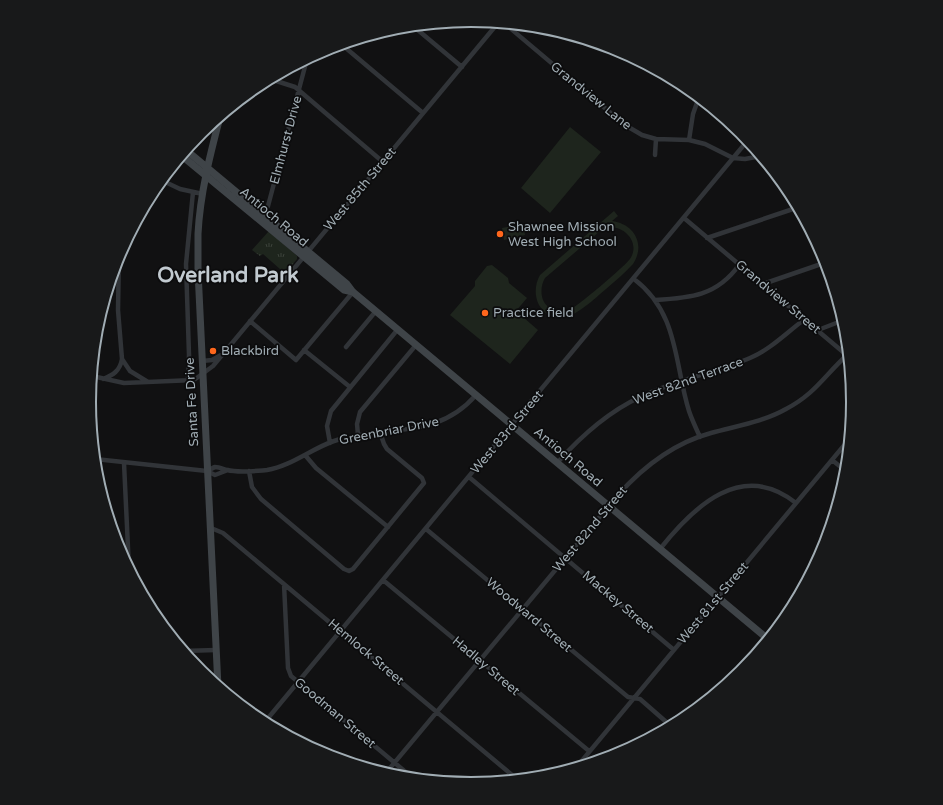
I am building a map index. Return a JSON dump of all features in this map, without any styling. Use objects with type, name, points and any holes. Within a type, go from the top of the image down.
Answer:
[{"type":"main road","name":"Santa Fe Drive","points":[[218,126],[206,171],[198,234],[202,375],[218,679]]},
{"type":"main road","name":"Antioch Road","points":[[190,154],[206,171],[306,254],[347,284],[353,292],[765,636]]},
{"type":"main road","name":"Antioch Road","points":[[186,159],[206,171]]},
{"type":"street","name":"West 85th Street","points":[[202,375],[219,360],[221,355],[494,28]]},
{"type":"street","name":"Grandview Lane","points":[[511,29],[625,125],[642,135],[656,140],[689,140],[714,147],[733,158]]},
{"type":"street","points":[[418,31],[462,67]]},
{"type":"street","points":[[347,49],[423,113]]},
{"type":"street","name":"Elmhurst Drive","points":[[260,216],[268,206],[305,66]]},
{"type":"street","points":[[277,81],[288,84],[299,91],[383,162]]},
{"type":"street","points":[[689,140],[693,114],[697,103]]},
{"type":"street","points":[[655,155],[656,140]]},
{"type":"street","name":"West 83rd Street","points":[[268,718],[744,145]]},
{"type":"street","points":[[733,158],[745,159],[756,157]]},
{"type":"street","points":[[167,183],[174,187],[203,194]]},
{"type":"street","points":[[188,380],[189,355],[186,264],[193,192]]},
{"type":"street","points":[[684,218],[707,238],[793,209]]},
{"type":"street","name":"Grandview Street","points":[[707,238],[844,352]]},
{"type":"street","points":[[763,284],[820,264]]},
{"type":"street","points":[[656,300],[688,298],[706,292],[724,282],[739,265]]},
{"type":"street","points":[[103,380],[113,375],[121,365],[122,359],[119,333],[117,278]]},
{"type":"street","points":[[634,278],[656,300],[670,331],[689,410],[700,436]]},
{"type":"street","points":[[250,321],[296,360],[353,292]]},
{"type":"street","points":[[346,347],[376,311]]},
{"type":"street","name":"West 82nd Terrace","points":[[557,463],[587,432],[623,406],[650,392],[750,358],[773,345],[805,319]]},
{"type":"street","points":[[818,330],[838,322]]},
{"type":"street","points":[[330,443],[327,426],[328,418],[335,405],[398,329]]},
{"type":"street","points":[[358,435],[357,424],[360,412],[416,345]]},
{"type":"street","points":[[304,350],[350,387]]},
{"type":"street","points":[[202,360],[212,360],[221,355]]},
{"type":"street","points":[[122,359],[130,371],[148,382]]},
{"type":"street","name":"West 82nd Street","points":[[390,769],[608,506],[629,483],[646,468],[670,451],[700,436],[755,422],[786,410],[800,401],[822,383],[845,360]]},
{"type":"street","points":[[97,378],[124,383],[194,380],[202,375]]},
{"type":"street","name":"Greenbriar Drive","points":[[207,471],[215,475],[228,470],[249,471],[281,466],[330,443],[358,435],[413,429],[444,421],[460,411],[476,395]]},
{"type":"street","points":[[249,471],[252,487],[261,499],[344,569],[349,571],[353,569],[364,557],[424,483],[422,478],[387,449],[380,432]]},
{"type":"street","name":"West 81st Street","points":[[581,761],[845,445]]},
{"type":"street","points":[[305,455],[316,468],[388,527]]},
{"type":"street","points":[[100,460],[207,471]]},
{"type":"street","points":[[832,460],[841,468]]},
{"type":"street","points":[[124,463],[128,554]]},
{"type":"street","name":"Mackey Street","points":[[469,477],[674,650]]},
{"type":"street","points":[[660,550],[679,527],[701,507],[735,487],[752,484],[769,487],[778,490],[796,503]]},
{"type":"street","name":"Hemlock Street","points":[[210,528],[223,533],[513,776]]},
{"type":"street","name":"Woodward Street","points":[[426,529],[628,697],[640,699],[667,723]]},
{"type":"street","name":"Hadley Street","points":[[383,580],[589,751]]},
{"type":"street","name":"Goodman Street","points":[[284,584],[288,668],[291,676],[406,772]]},
{"type":"street","points":[[190,651],[216,650]]},
{"type":"green space","points":[[570,127],[601,152],[550,213],[521,188]]},
{"type":"green space","points":[[614,211],[618,216],[612,221],[626,226],[636,236],[638,249],[637,257],[633,264],[591,302],[574,314],[556,318],[547,314],[539,305],[536,297],[536,290],[540,275]],"holes":[[[611,227],[617,228],[627,234],[633,243],[634,248],[630,259],[600,287],[568,311],[554,311],[549,307],[544,302],[542,293],[545,278],[600,231]]]},
{"type":"green space","points":[[523,224],[525,235],[504,240],[502,228]]},
{"type":"green space","points":[[269,231],[297,256],[297,259],[282,277],[278,273],[280,269],[263,254],[260,256],[252,250]]},
{"type":"green space","name":"Practice field","points":[[492,265],[508,278],[509,283],[527,298],[516,311],[538,330],[510,364],[450,315],[475,286],[475,281],[487,266]]},
{"type":"place","name":"Shawnee Mission West High School","points":[[500,234]]},
{"type":"place","name":"Practice field","points":[[485,313]]},
{"type":"place","name":"Blackbird","points":[[213,351]]},
{"type":"district","name":"Overland Park","points":[[228,275]]}]
